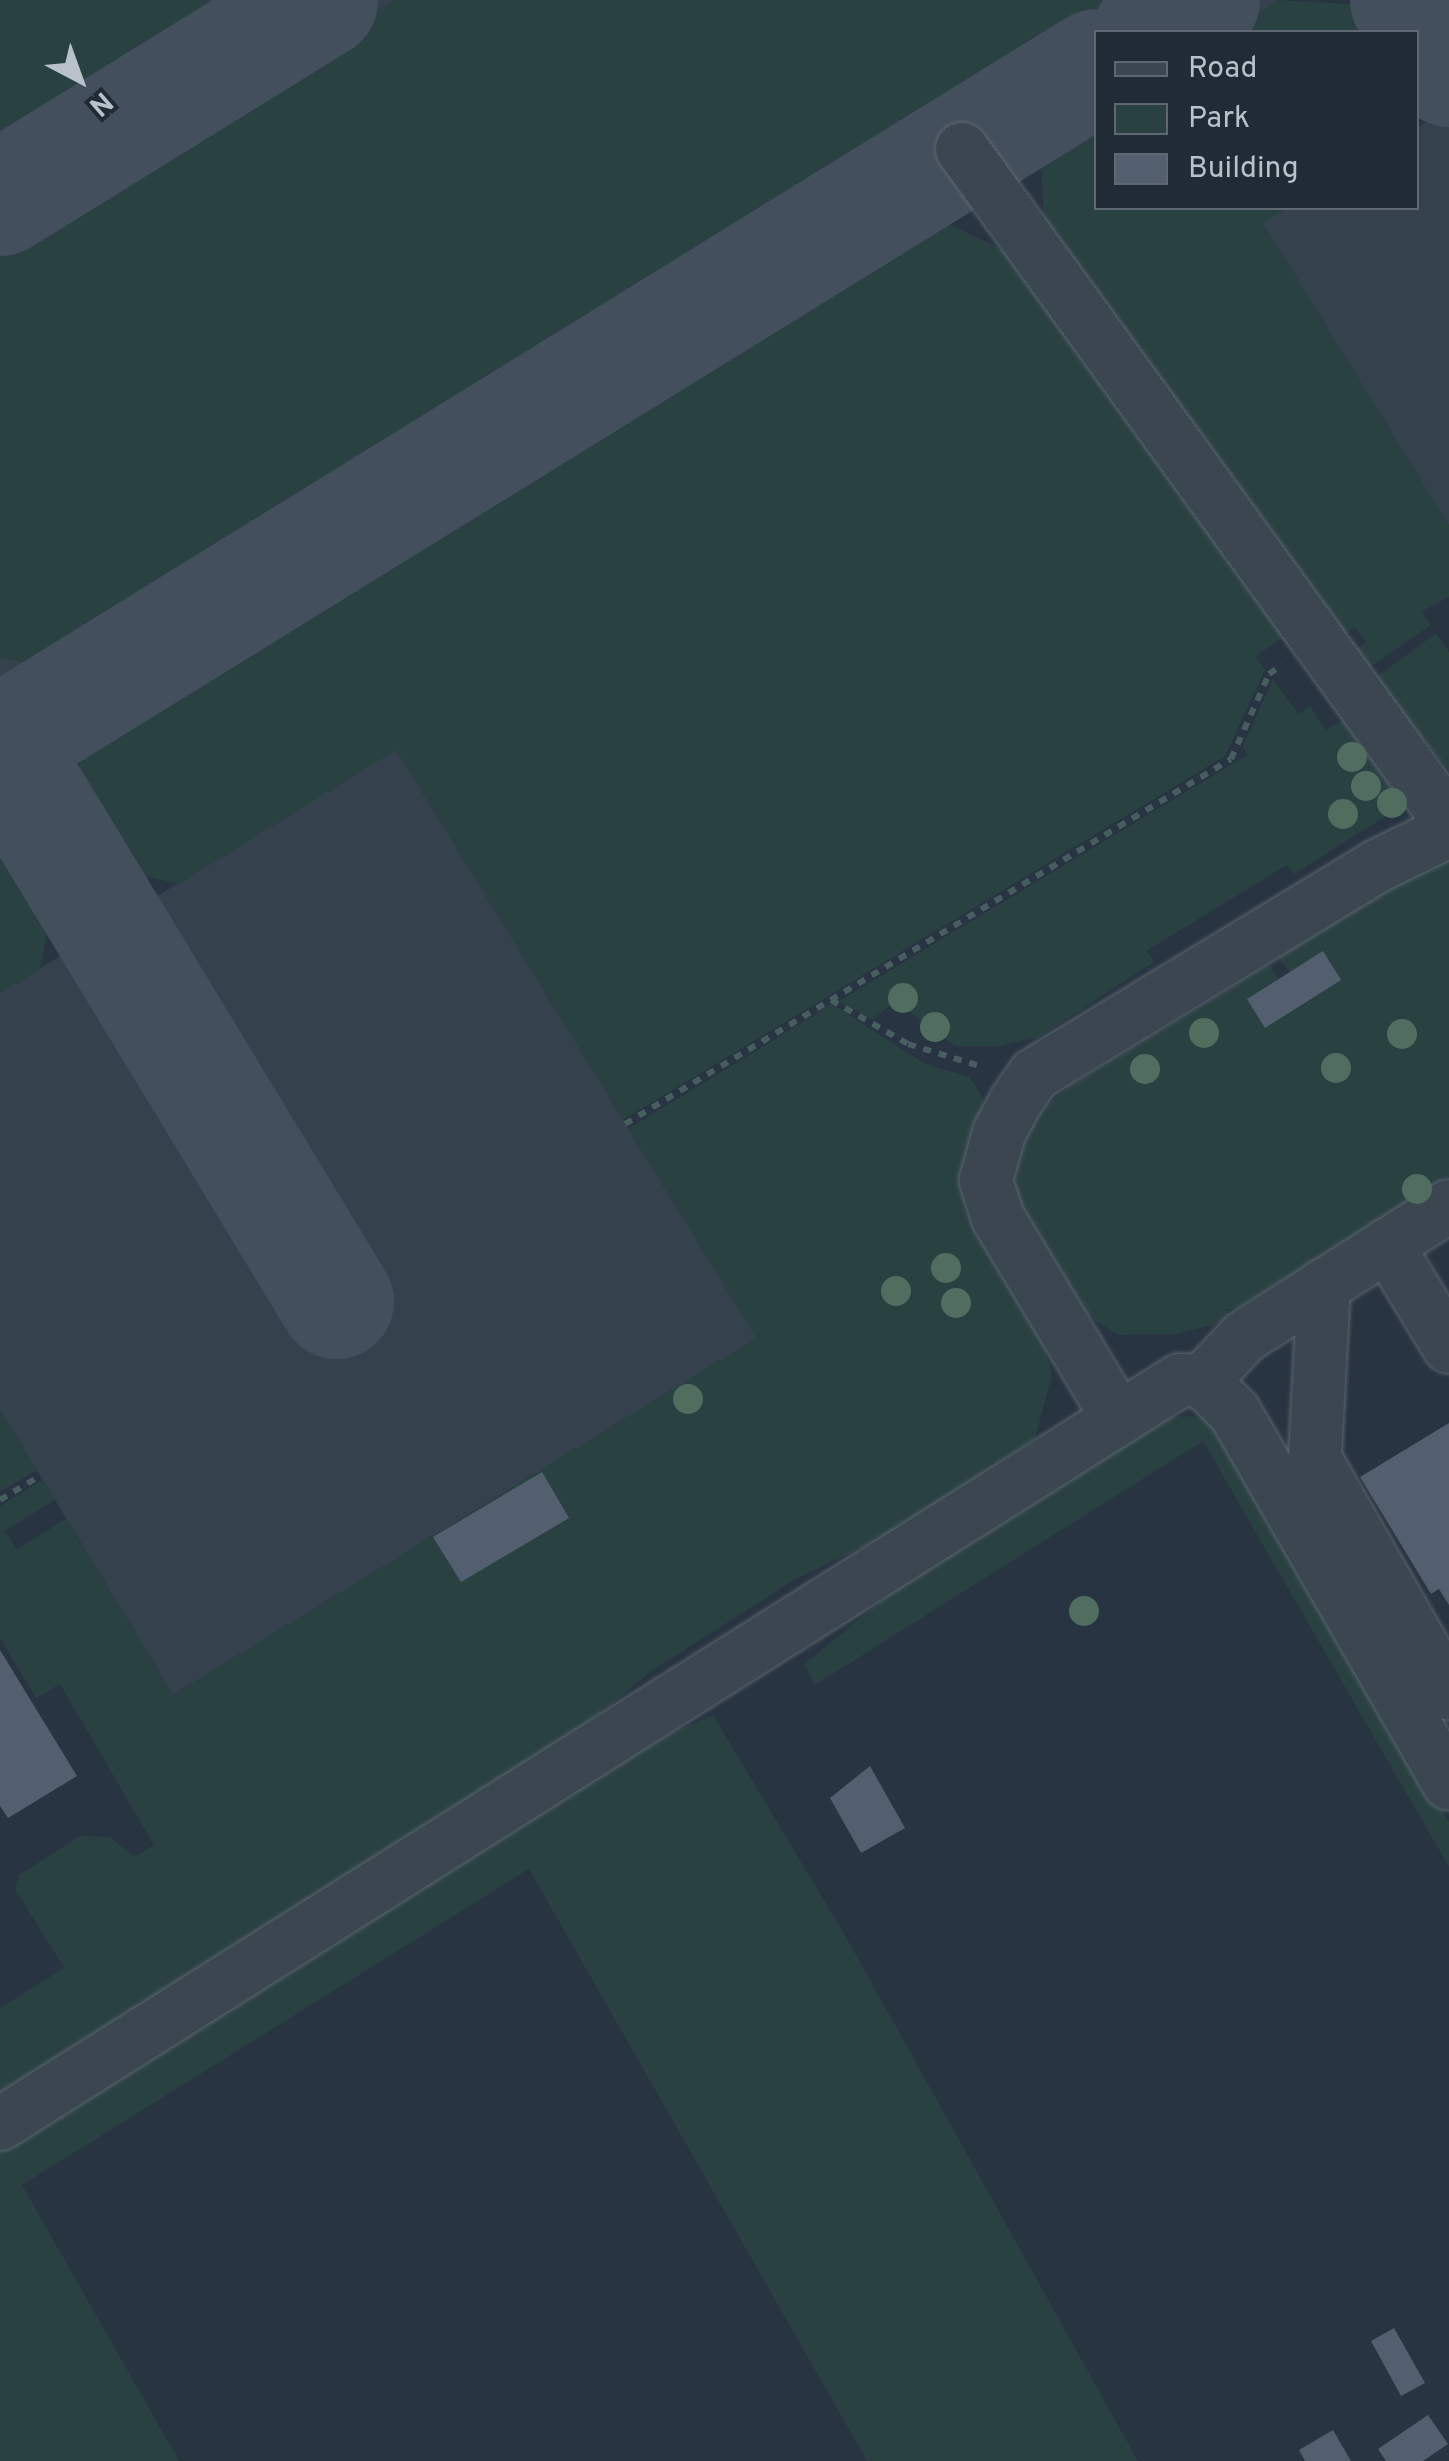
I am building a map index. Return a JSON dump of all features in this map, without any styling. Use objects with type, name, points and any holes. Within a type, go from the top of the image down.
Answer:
[{"type":"street","points":[[962,150],[1449,821]]},
{"type":"street","points":[[1117,1416],[1012,1245],[986,1180],[998,1133],[1034,1075],[1377,866],[1449,831]]},
{"type":"street","points":[[0,2124],[1117,1416],[1180,1380],[1202,1380],[1244,1337],[1449,1206]]},
{"type":"street","points":[[1387,1245],[1449,1346]]},
{"type":"street","points":[[1324,1286],[1315,1459],[1449,1693]]},
{"type":"street","points":[[1202,1380],[1258,1451],[1449,1784]]},
{"type":"path","points":[[625,1124],[1231,759],[1269,674],[1321,644]]},
{"type":"path","points":[[831,1000],[931,1054],[1034,1075]]},
{"type":"path","points":[[0,1500],[40,1476]]},
{"type":"shaded area","points":[[0,0],[1279,0],[1229,30],[1094,30],[1094,114],[0,789]]},
{"type":"shaded area","points":[[1449,108],[1449,526],[1263,223],[1284,210],[1419,210],[1419,127]]},
{"type":"shaded area","points":[[396,749],[757,1338],[173,1695],[0,1409],[0,993]]},
{"type":"green space","points":[[0,0],[243,0],[0,150]]},
{"type":"green space","points":[[393,0],[1128,0],[48,666],[0,658],[0,244]]},
{"type":"green space","points":[[1279,0],[1365,5],[1381,30],[1229,30]]},
{"type":"green space","points":[[1094,114],[1094,210],[1284,210],[1263,223],[1449,526],[1449,597],[1421,612],[1431,625],[1369,668],[1355,650],[1366,642],[1355,627],[1344,635],[1044,228],[1041,157],[1049,142]]},
{"type":"green space","points":[[941,220],[1005,251],[1309,648],[1296,656],[1282,638],[1256,656],[1265,670],[1225,756],[623,1120],[396,750],[179,884],[117,870],[105,860],[71,801],[87,734],[918,223]]},
{"type":"green space","points":[[1436,633],[1449,652],[1449,770],[1374,679]]},
{"type":"green space","points":[[1273,679],[1298,714],[1310,706],[1326,730],[1356,713],[1413,799],[1294,874],[1287,865],[1146,951],[1154,962],[1039,1037],[999,1046],[955,1046],[895,1000],[873,1020],[839,1001],[1247,755],[1243,746]]},
{"type":"green space","points":[[0,808],[54,899],[40,969],[0,993]]},
{"type":"green space","points":[[1449,858],[1449,1176],[1237,1309],[1226,1309],[1230,1316],[1214,1325],[1175,1334],[1119,1335],[1094,1320],[1061,1288],[1009,1198],[1020,1128],[1070,1086],[1270,964],[1278,979],[1247,999],[1290,972],[1277,957],[1412,869]]},
{"type":"green space","points":[[832,1004],[925,1064],[969,1077],[982,1096],[1052,1376],[1035,1438],[898,1530],[794,1580],[653,1670],[593,1719],[0,2096],[0,2008],[64,1968],[15,1889],[19,1875],[80,1836],[110,1837],[134,1857],[154,1845],[60,1684],[36,1698],[0,1638],[0,1506],[43,1480],[55,1500],[5,1531],[17,1549],[66,1519],[173,1695],[756,1338],[628,1129]]},
{"type":"green space","points":[[0,1409],[37,1470],[0,1492]]},
{"type":"green space","points":[[1204,1417],[1230,1440],[1449,1822],[1449,1867],[1203,1441],[815,1685],[804,1664],[926,1565],[1160,1420]]},
{"type":"green space","points":[[713,1715],[846,1937],[1138,2461],[867,2461],[529,1869],[22,2185],[179,2461],[0,2461],[0,2151],[651,1742]]},
{"type":"building","points":[[1323,951],[1341,980],[1265,1028],[1247,999]]},
{"type":"building","points":[[1449,1423],[1449,1605],[1439,1589],[1431,1594],[1360,1477]]},
{"type":"building","points":[[542,1472],[569,1518],[461,1582],[433,1537]]},
{"type":"building","points":[[0,1650],[77,1776],[8,1818],[0,1806]]},
{"type":"building","points":[[870,1766],[905,1828],[861,1853],[830,1798]]},
{"type":"building","points":[[1394,2328],[1425,2383],[1401,2396],[1371,2341]]},
{"type":"building","points":[[1428,2415],[1448,2444],[1423,2461],[1386,2461],[1378,2449]]},
{"type":"building","points":[[1333,2430],[1351,2461],[1305,2461],[1299,2450]]},
{"type":"taxiway","points":[[0,198],[320,0]]},
{"type":"taxiway","points":[[1153,30],[1202,0]]},
{"type":"taxiway","points":[[1407,0],[1449,69]]},
{"type":"taxiway","points":[[0,743],[1094,67]]},
{"type":"taxiway","points":[[0,747],[336,1301]]}]
